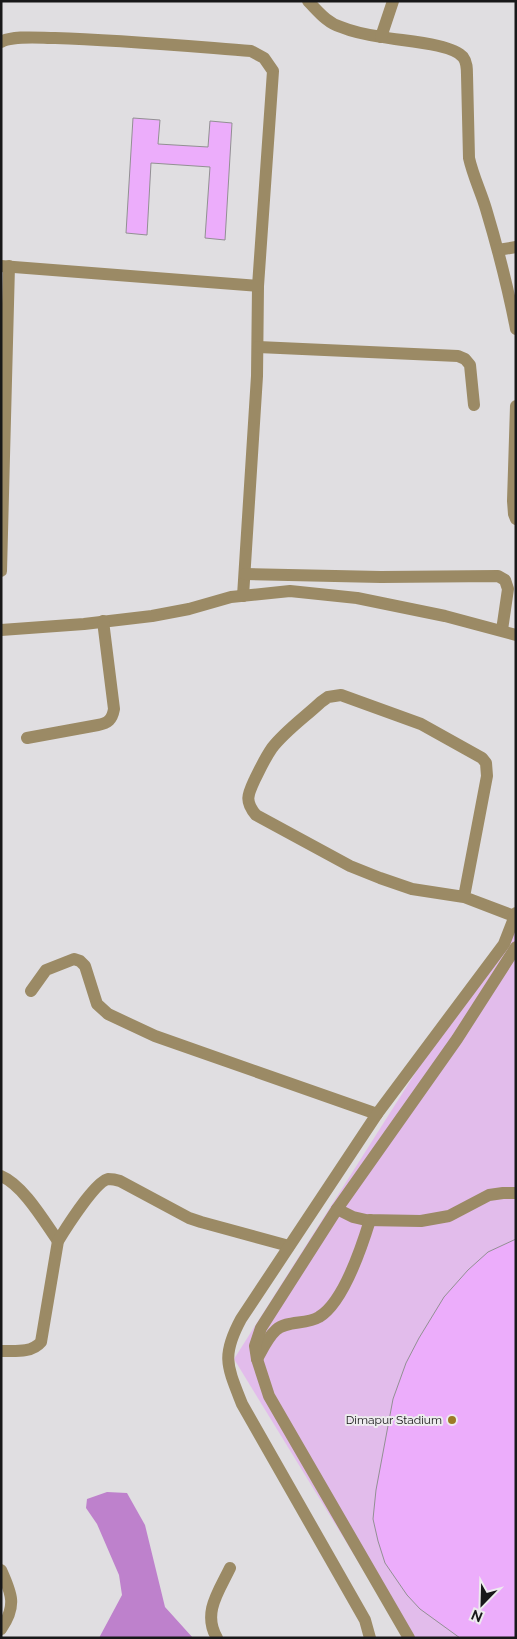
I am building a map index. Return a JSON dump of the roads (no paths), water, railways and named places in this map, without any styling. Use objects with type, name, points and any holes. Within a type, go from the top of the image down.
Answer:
[{"type":"street","points":[[308,1],[327,20],[340,27],[381,37],[431,44],[458,53],[463,57],[466,63],[467,75],[469,158],[498,250],[516,329]]},
{"type":"street","points":[[381,37],[393,1]]},
{"type":"street","points":[[1,42],[25,38],[89,39],[251,51],[264,58],[273,71],[258,286],[257,376],[243,596]]},
{"type":"street","points":[[498,250],[516,247]]},
{"type":"street","points":[[1,571],[5,266],[258,286]]},
{"type":"street","points":[[258,347],[458,356],[465,359],[470,365],[474,405]]},
{"type":"street","points":[[516,406],[513,501],[516,519]]},
{"type":"street","points":[[245,574],[381,577],[498,576],[505,580],[508,588],[502,630]]},
{"type":"street","points":[[1,630],[102,622],[189,609],[232,597],[290,591],[357,598],[445,616],[516,635]]},
{"type":"street","points":[[27,738],[107,723],[112,717],[114,709],[102,622]]},
{"type":"street","points":[[370,1638],[365,1620],[242,1404],[232,1378],[227,1355],[232,1336],[241,1319],[377,1114],[504,944],[515,914],[464,897],[412,889],[380,878],[350,866],[256,814],[250,808],[249,792],[273,747],[321,702],[328,697],[341,695],[421,724],[482,758],[486,763],[487,776],[464,897]]},
{"type":"street","points":[[409,1638],[269,1396],[257,1359],[256,1346],[261,1328],[337,1208],[458,1039],[516,947]]},
{"type":"street","points":[[31,991],[46,970],[74,959],[80,961],[85,966],[97,1004],[108,1014],[155,1036],[377,1114]]},
{"type":"street","points":[[1,1176],[8,1178],[19,1187],[58,1241]]},
{"type":"street","points":[[1,1351],[28,1350],[42,1342],[58,1241],[98,1185],[109,1179],[120,1181],[189,1218],[289,1246]]},
{"type":"street","points":[[337,1208],[353,1217],[370,1220],[421,1221],[449,1216],[489,1195],[516,1193]]},
{"type":"street","points":[[257,1359],[273,1332],[278,1328],[311,1321],[320,1317],[332,1305],[357,1262],[370,1220]]},
{"type":"street","points":[[217,1638],[212,1630],[210,1621],[212,1606],[230,1568]]},
{"type":"street","points":[[1,1570],[8,1585],[12,1601],[9,1615],[1,1629]]},
{"type":"place","name":"Dimapur Stadium","points":[[452,1420]]}]
